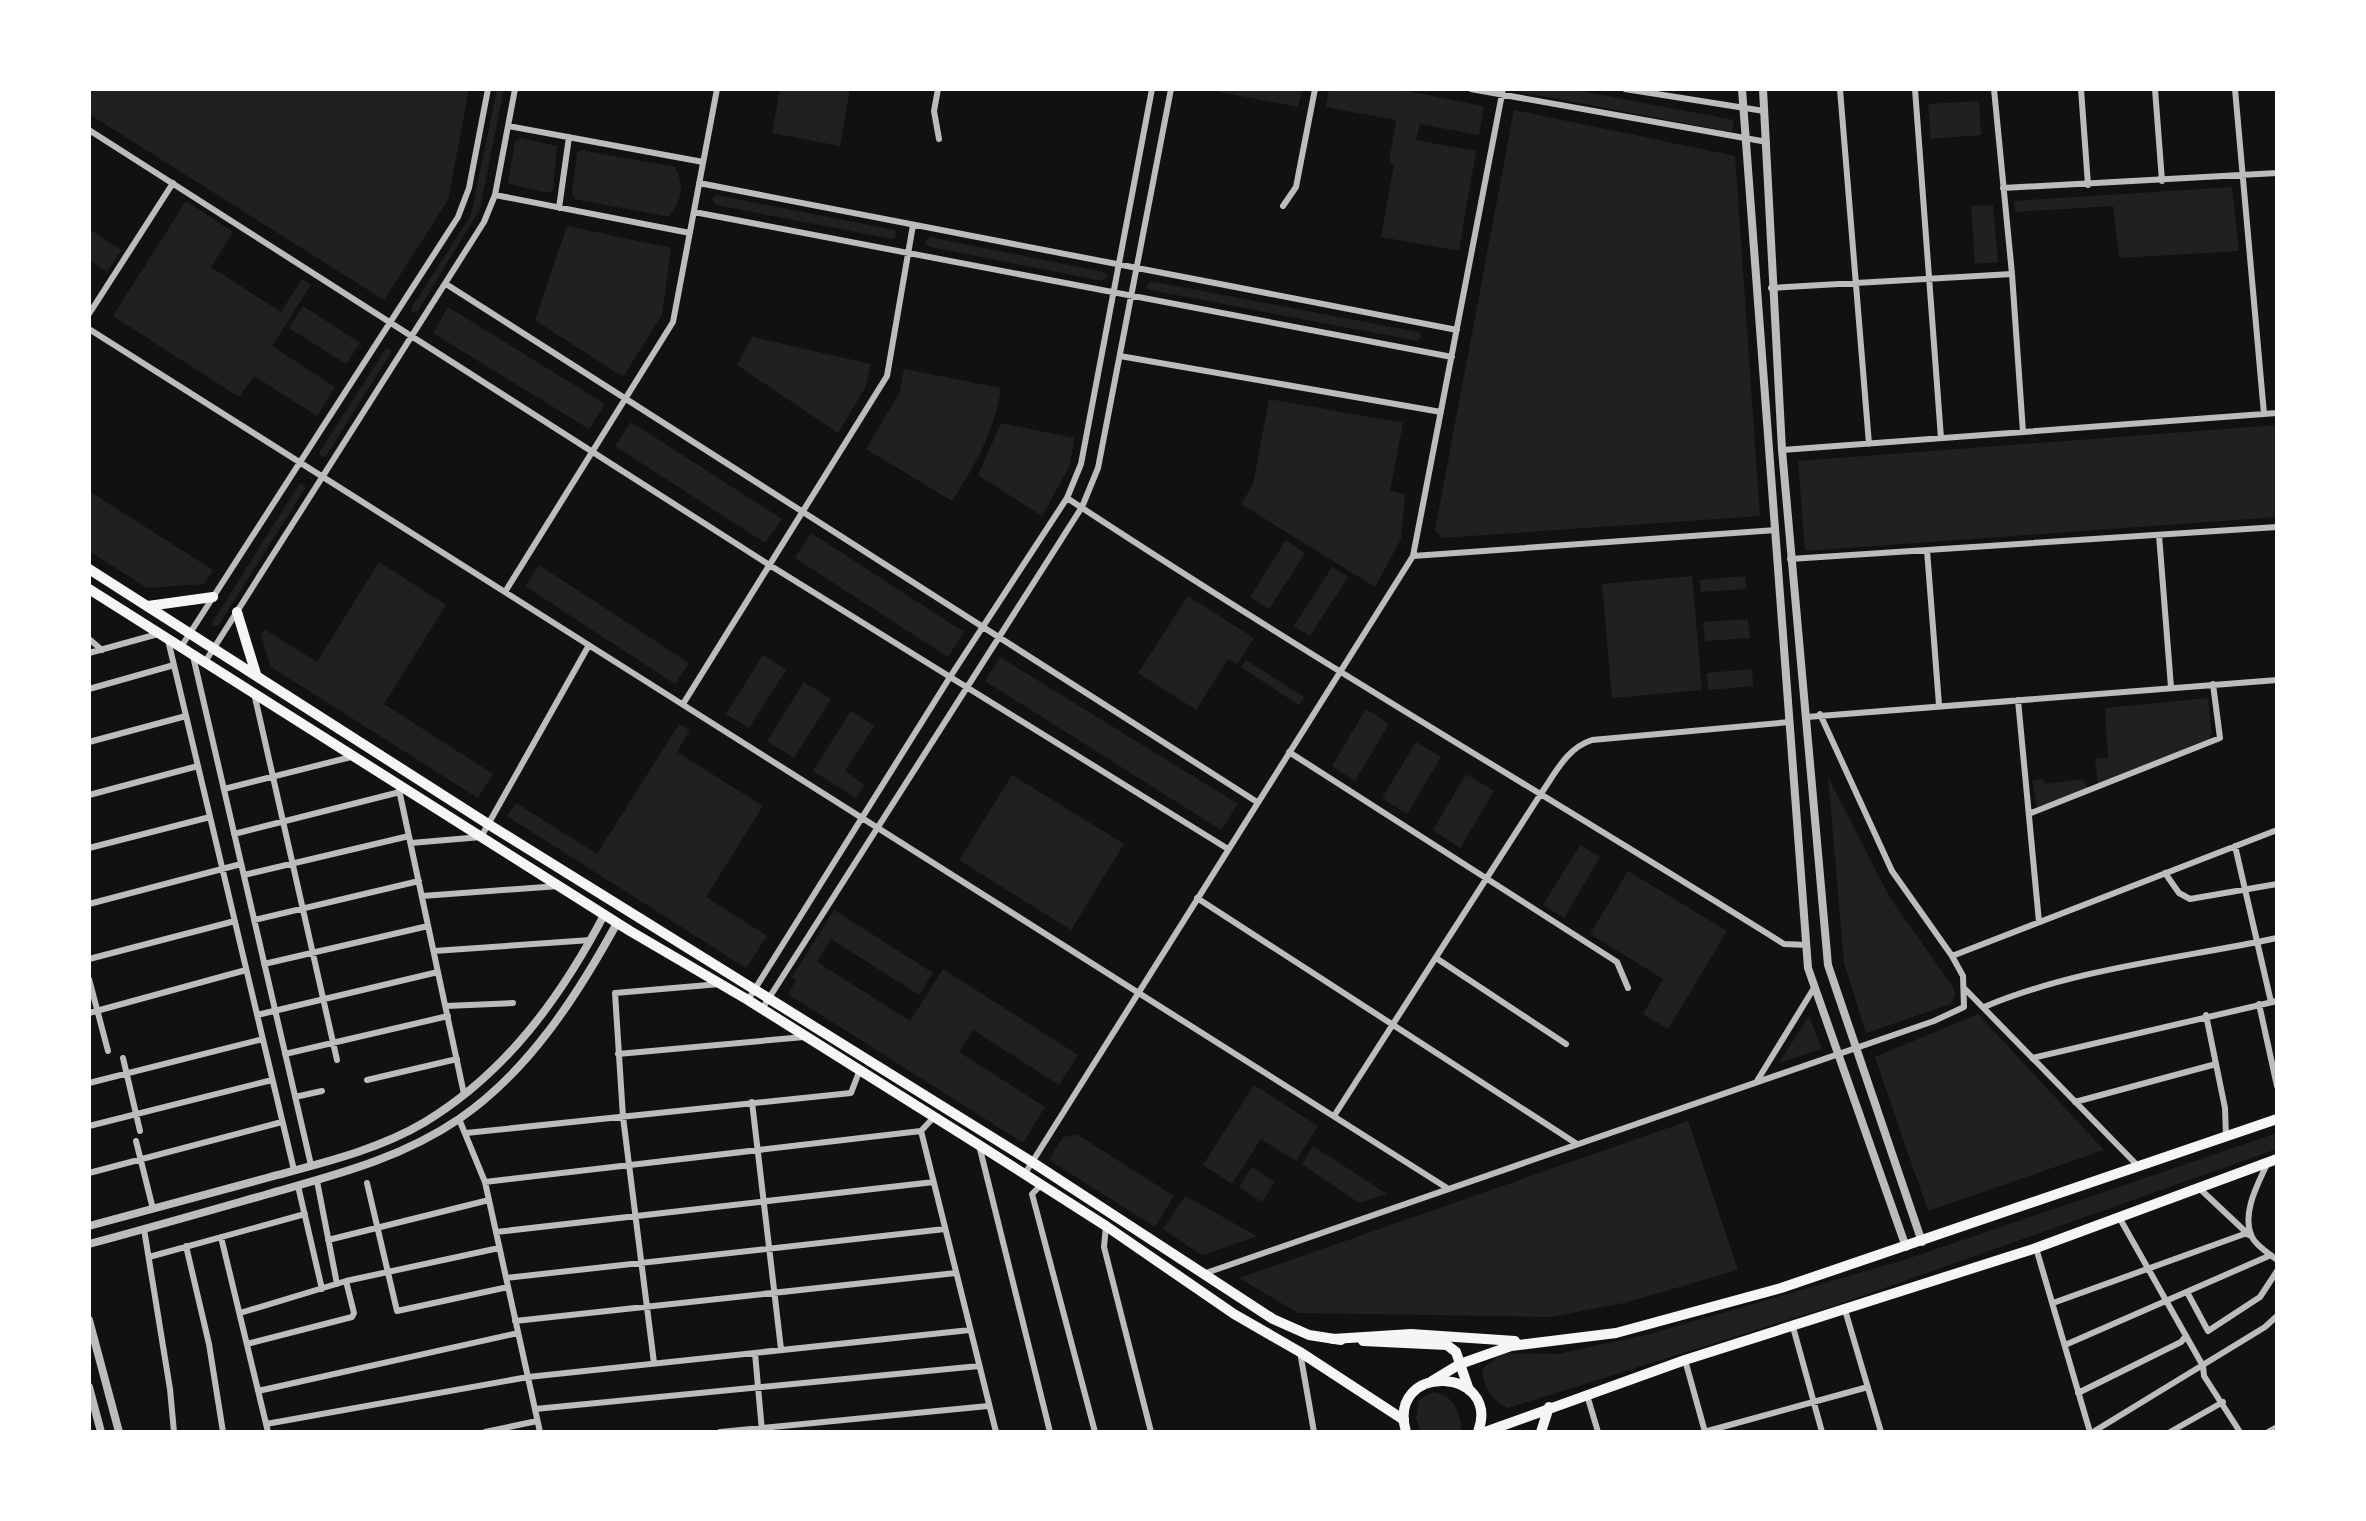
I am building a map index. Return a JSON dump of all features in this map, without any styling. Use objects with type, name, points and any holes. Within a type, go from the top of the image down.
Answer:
[{"type":"highway","points":[[1333,1339],[1431,1334],[1528,1342],[1573,1340],[1616,1333],[1781,1287],[1922,1242],[2277,1119]]},
{"type":"highway","points":[[1485,1432],[1549,1406],[1685,1360],[2036,1248],[2273,1161]]},
{"type":"highway","points":[[1406,1432],[1405,1409],[1415,1391],[1460,1364],[1494,1350],[1528,1342]]},
{"type":"highway","points":[[1432,1381],[1452,1381],[1469,1390],[1479,1407],[1478,1432]]},
{"type":"highway","points":[[1541,1432],[1549,1406]]},
{"type":"main road","points":[[89,569],[488,824],[1032,1162],[1284,1325],[1333,1339],[1443,1344],[1454,1349],[1469,1390]]},
{"type":"main road","points":[[89,589],[355,756],[399,789],[748,1000],[979,1145],[1106,1226],[1234,1314],[1300,1352],[1404,1420]]},
{"type":"main road","points":[[148,606],[213,597]]},
{"type":"main road","points":[[237,612],[256,674]]},
{"type":"street","points":[[181,647],[458,217],[469,188],[488,89]]},
{"type":"street","points":[[205,662],[484,222],[495,195],[514,89]]},
{"type":"street","points":[[505,592],[673,322],[717,89]]},
{"type":"street","points":[[938,89],[934,111],[939,139]]},
{"type":"street","points":[[748,1000],[950,677],[1067,498],[1081,464],[1152,89]]},
{"type":"street","points":[[762,1009],[1082,507],[1098,468],[1171,89]]},
{"type":"street","points":[[1283,206],[1296,187],[1315,89]]},
{"type":"street","points":[[1471,89],[1503,92],[1767,142]]},
{"type":"street","points":[[1626,89],[1764,111]]},
{"type":"street","points":[[1742,89],[1807,945],[1814,988],[1906,1247]]},
{"type":"street","points":[[1763,89],[1772,288],[1790,559],[1807,717],[1828,965],[1922,1242]]},
{"type":"street","points":[[1840,89],[1869,444]]},
{"type":"street","points":[[1915,89],[1941,438]]},
{"type":"street","points":[[1994,89],[2012,274],[2023,432]]},
{"type":"street","points":[[2081,89],[2088,185]]},
{"type":"street","points":[[2155,89],[2162,181]]},
{"type":"street","points":[[2235,89],[2264,414]]},
{"type":"street","points":[[1024,1175],[1136,991],[1413,556],[1503,92]]},
{"type":"street","points":[[508,126],[703,162]]},
{"type":"street","points":[[89,130],[771,566],[1228,849]]},
{"type":"street","points":[[559,208],[569,137]]},
{"type":"street","points":[[2003,188],[2277,173]]},
{"type":"street","points":[[89,314],[173,183]]},
{"type":"street","points":[[699,183],[1457,330]]},
{"type":"street","points":[[495,195],[690,233]]},
{"type":"street","points":[[694,212],[1452,357]]},
{"type":"street","points":[[683,704],[887,376],[913,225]]},
{"type":"street","points":[[1772,288],[2012,274]]},
{"type":"street","points":[[446,284],[1257,802]]},
{"type":"street","points":[[89,329],[1447,1188]]},
{"type":"street","points":[[1120,356],[1441,412]]},
{"type":"street","points":[[1782,450],[2277,413]]},
{"type":"street","points":[[1067,498],[1340,671],[1542,792],[1784,944],[1807,945]]},
{"type":"street","points":[[1790,559],[2277,527]]},
{"type":"street","points":[[1413,556],[1776,530]]},
{"type":"street","points":[[2159,536],[2171,687]]},
{"type":"street","points":[[1927,550],[1940,705]]},
{"type":"street","points":[[89,653],[164,636],[174,665],[322,1289]]},
{"type":"street","points":[[89,639],[102,650]]},
{"type":"street","points":[[244,875],[410,840],[481,837],[589,645]]},
{"type":"street","points":[[193,654],[311,1165]]},
{"type":"street","points":[[89,690],[174,665]]},
{"type":"street","points":[[1807,717],[2277,680]]},
{"type":"street","points":[[2031,813],[2220,738],[2213,684]]},
{"type":"street","points":[[254,692],[271,777],[337,1060]]},
{"type":"street","points":[[2018,700],[2031,813],[2039,922]]},
{"type":"street","points":[[1203,1274],[1839,1054],[1964,1007],[1963,976],[1892,871],[1820,715]]},
{"type":"street","points":[[89,742],[186,716]]},
{"type":"street","points":[[1334,1116],[1569,753],[1580,744],[1591,740],[1790,722]]},
{"type":"street","points":[[1289,752],[1616,962],[1628,988]]},
{"type":"street","points":[[224,789],[355,756]]},
{"type":"street","points":[[89,795],[198,766]]},
{"type":"street","points":[[234,834],[399,789],[464,1094]]},
{"type":"street","points":[[89,849],[210,817]]},
{"type":"street","points":[[1952,956],[2277,830]]},
{"type":"street","points":[[2032,1058],[2274,1001],[2235,846]]},
{"type":"street","points":[[89,904],[241,864]]},
{"type":"street","points":[[2165,873],[2179,893],[2190,900],[2277,884]]},
{"type":"street","points":[[254,920],[419,881]]},
{"type":"street","points":[[422,896],[559,886]]},
{"type":"street","points":[[1196,898],[1577,1144]]},
{"type":"street","points":[[89,1226],[311,1165],[400,1135],[426,1122],[507,1058],[539,1020],[591,940],[604,915]]},
{"type":"street","points":[[89,959],[235,921]]},
{"type":"street","points":[[89,1244],[317,1181],[404,1152],[459,1119],[509,1077],[550,1030],[617,923]]},
{"type":"street","points":[[264,964],[428,926]]},
{"type":"street","points":[[1984,1007],[2017,993],[2088,973],[2277,938]]},
{"type":"street","points":[[434,951],[591,940]]},
{"type":"street","points":[[1436,958],[1566,1044]]},
{"type":"street","points":[[89,1013],[246,970]]},
{"type":"street","points":[[257,1015],[438,972]]},
{"type":"street","points":[[89,979],[108,1051]]},
{"type":"street","points":[[653,1363],[623,1117],[615,993],[720,984]]},
{"type":"street","points":[[1756,1082],[1814,988]]},
{"type":"street","points":[[1965,989],[2138,1166]]},
{"type":"street","points":[[446,1006],[513,1003]]},
{"type":"street","points":[[2259,1004],[2277,1086]]},
{"type":"street","points":[[2206,1015],[2225,1108],[2225,1136]]},
{"type":"street","points":[[285,1054],[448,1016]]},
{"type":"street","points":[[539,1020],[550,1030]]},
{"type":"street","points":[[618,1054],[806,1037]]},
{"type":"street","points":[[89,1083],[262,1039]]},
{"type":"street","points":[[123,1058],[140,1131]]},
{"type":"street","points":[[367,1080],[457,1059]]},
{"type":"street","points":[[2075,1102],[2216,1064]]},
{"type":"street","points":[[466,1133],[852,1093],[859,1072]]},
{"type":"street","points":[[89,1126],[272,1080]]},
{"type":"street","points":[[295,1097],[322,1091]]},
{"type":"street","points":[[752,1102],[781,1349]]},
{"type":"street","points":[[89,1173],[299,1114]]},
{"type":"street","points":[[485,1182],[921,1131],[934,1117]]},
{"type":"street","points":[[459,1119],[485,1182],[540,1432]]},
{"type":"street","points":[[921,1131],[996,1432]]},
{"type":"street","points":[[136,1141],[153,1209]]},
{"type":"street","points":[[979,1145],[1050,1432]]},
{"type":"street","points":[[2250,1236],[2252,1194],[2273,1161]]},
{"type":"street","points":[[317,1181],[337,1284]]},
{"type":"street","points":[[496,1231],[934,1182]]},
{"type":"street","points":[[367,1183],[397,1311],[508,1287]]},
{"type":"street","points":[[1041,1185],[1032,1194],[1096,1432]]},
{"type":"street","points":[[2199,1188],[2277,1260]]},
{"type":"street","points":[[328,1240],[489,1200]]},
{"type":"street","points":[[132,1214],[149,1257],[170,1389],[174,1432]]},
{"type":"street","points":[[149,1257],[305,1214]]},
{"type":"street","points":[[2119,1217],[2203,1366],[2204,1376],[2240,1432]]},
{"type":"street","points":[[1106,1226],[1104,1247],[1151,1432]]},
{"type":"street","points":[[506,1278],[945,1228]]},
{"type":"street","points":[[2053,1303],[2250,1236]]},
{"type":"street","points":[[221,1237],[267,1428],[527,1377],[970,1330]]},
{"type":"street","points":[[186,1246],[209,1344],[223,1432]]},
{"type":"street","points":[[240,1313],[346,1281],[389,1274],[499,1248]]},
{"type":"street","points":[[2036,1248],[2092,1432],[2196,1367],[2203,1366],[2265,1327],[2277,1316]]},
{"type":"street","points":[[2065,1345],[2271,1255]]},
{"type":"street","points":[[2187,1292],[2208,1331],[2260,1297],[2277,1270]]},
{"type":"street","points":[[515,1321],[956,1273]]},
{"type":"street","points":[[247,1344],[352,1317],[354,1313],[346,1281]]},
{"type":"street","points":[[1845,1310],[1881,1432]]},
{"type":"street","points":[[89,1320],[119,1432]]},
{"type":"street","points":[[1793,1327],[1822,1432]]},
{"type":"street","points":[[258,1391],[518,1333]]},
{"type":"street","points":[[2078,1393],[2182,1342],[2186,1336]]},
{"type":"street","points":[[1300,1352],[1314,1432]]},
{"type":"street","points":[[755,1353],[762,1430]]},
{"type":"street","points":[[1685,1360],[1705,1432],[1868,1387]]},
{"type":"street","points":[[534,1409],[979,1366]]},
{"type":"street","points":[[89,1388],[101,1432]]},
{"type":"street","points":[[1587,1395],[1598,1432]]},
{"type":"street","points":[[2170,1432],[2223,1402]]},
{"type":"street","points":[[720,1432],[988,1406]]},
{"type":"street","points":[[485,1432],[537,1421]]},
{"type":"street","points":[[2268,1432],[2277,1427]]},
{"type":"shaded area","points":[[89,89],[469,89],[448,200],[384,300],[89,114]]},
{"type":"shaded area","points":[[497,89],[504,89],[480,209],[418,311],[412,313],[412,307],[471,215]]},
{"type":"shaded area","points":[[780,89],[850,89],[840,146],[772,133]]},
{"type":"shaded area","points":[[1206,89],[1302,89],[1298,107]]},
{"type":"shaded area","points":[[1329,89],[1397,89],[1484,106],[1479,135],[1420,124],[1416,140],[1476,151],[1459,251],[1381,237],[1394,164],[1389,163],[1396,120],[1326,107]]},
{"type":"shaded area","points":[[1522,89],[1570,89],[1734,120],[1732,132],[1521,92]]},
{"type":"shaded area","points":[[1979,101],[1981,135],[1931,139],[1928,104]]},
{"type":"shaded area","points":[[1514,110],[1735,156],[1760,516],[1442,538],[1435,530]]},
{"type":"shaded area","points":[[521,138],[557,146],[553,189],[549,193],[508,184],[515,141]]},
{"type":"shaded area","points":[[581,150],[675,167],[681,193],[669,217],[575,199],[572,194],[577,152]]},
{"type":"shaded area","points":[[2232,187],[2239,251],[2119,258],[2113,206],[2015,212],[2014,201]]},
{"type":"shaded area","points":[[716,195],[895,230],[897,236],[892,239],[716,205],[712,199]]},
{"type":"shaded area","points":[[186,201],[233,232],[211,267],[281,312],[302,279],[311,285],[272,346],[335,387],[317,416],[254,376],[239,397],[113,316]]},
{"type":"shaded area","points":[[1993,205],[1998,262],[1975,264],[1971,206]]},
{"type":"shaded area","points":[[567,226],[671,248],[662,315],[623,377],[535,320]]},
{"type":"shaded area","points":[[89,229],[121,250],[107,272],[89,260]]},
{"type":"shaded area","points":[[930,237],[1104,272],[1108,276],[1102,281],[930,247],[925,243]]},
{"type":"shaded area","points":[[1150,281],[1418,332],[1422,337],[1417,341],[1150,290],[1146,287]]},
{"type":"shaded area","points":[[303,306],[360,343],[346,364],[289,328]]},
{"type":"shaded area","points":[[448,307],[605,404],[589,429],[433,333]]},
{"type":"shaded area","points":[[752,337],[871,364],[865,388],[838,433],[737,365]]},
{"type":"shaded area","points":[[386,348],[392,351],[326,456],[321,457],[319,453]]},
{"type":"shaded area","points":[[904,369],[1001,388],[994,419],[983,447],[952,501],[866,449],[900,392]]},
{"type":"shaded area","points":[[1269,399],[1403,423],[1390,491],[1405,494],[1401,539],[1375,587],[1241,504],[1253,485]]},
{"type":"shaded area","points":[[631,422],[782,519],[765,543],[615,446]]},
{"type":"shaded area","points":[[1001,423],[1074,438],[1070,465],[1042,516],[978,475]]},
{"type":"shaded area","points":[[2277,425],[2277,517],[1805,551],[1798,461]]},
{"type":"shaded area","points":[[300,483],[306,487],[218,626],[214,626],[212,623]]},
{"type":"shaded area","points":[[89,491],[213,570],[204,584],[147,588],[89,551]]},
{"type":"shaded area","points":[[811,533],[964,632],[948,657],[795,558]]},
{"type":"shaded area","points":[[1286,540],[1305,553],[1269,609],[1250,597]]},
{"type":"shaded area","points":[[379,562],[446,605],[384,704],[493,774],[478,798],[271,667],[261,635],[264,629],[317,662]]},
{"type":"shaded area","points":[[539,565],[689,663],[675,684],[525,586]]},
{"type":"shaded area","points":[[1332,567],[1348,577],[1310,636],[1294,626]]},
{"type":"shaded area","points":[[1692,576],[1702,690],[1612,698],[1602,584]]},
{"type":"shaded area","points":[[1745,576],[1746,589],[1701,592],[1700,580]]},
{"type":"shaded area","points":[[1188,596],[1254,638],[1237,664],[1228,659],[1196,710],[1138,673]]},
{"type":"shaded area","points":[[1748,619],[1750,638],[1705,641],[1703,622]]},
{"type":"shaded area","points":[[763,655],[786,670],[749,728],[726,714]]},
{"type":"shaded area","points":[[1000,657],[1238,804],[1221,830],[985,681]]},
{"type":"shaded area","points":[[1246,660],[1304,697],[1299,705],[1241,667]]},
{"type":"shaded area","points":[[1752,669],[1753,686],[1708,690],[1707,673]]},
{"type":"shaded area","points":[[804,682],[831,699],[794,758],[767,741]]},
{"type":"shaded area","points":[[2208,698],[2212,735],[2209,739],[2098,784],[2095,759],[2108,757],[2105,708]]},
{"type":"shaded area","points":[[1366,709],[1389,724],[1355,781],[1332,766]]},
{"type":"shaded area","points":[[851,711],[874,726],[845,771],[865,785],[856,798],[813,771]]},
{"type":"shaded area","points":[[679,724],[690,730],[677,752],[763,806],[706,897],[767,936],[746,968],[507,816],[516,803],[597,854]]},
{"type":"shaded area","points":[[1416,742],[1441,757],[1407,814],[1382,798]]},
{"type":"shaded area","points":[[1466,774],[1494,791],[1460,848],[1433,830]]},
{"type":"shaded area","points":[[1012,775],[1124,844],[1071,930],[959,860]]},
{"type":"shaded area","points":[[1828,777],[1890,898],[1953,987],[1955,994],[1951,1004],[1866,1033],[1844,963]]},
{"type":"shaded area","points":[[2044,779],[2045,784],[2083,779],[2088,789],[2037,807],[2032,780]]},
{"type":"shaded area","points":[[1580,845],[1600,857],[1564,918],[1543,905]]},
{"type":"shaded area","points":[[1628,871],[1727,931],[1668,1029],[1643,1014],[1663,979],[1590,934]]},
{"type":"shaded area","points":[[834,910],[933,973],[919,995],[831,939],[817,962],[910,1021],[943,969],[1078,1055],[1059,1085],[973,1030],[959,1052],[1045,1107],[1023,1143],[788,994],[796,980],[792,977]]},
{"type":"shaded area","points":[[1978,1014],[2104,1150],[1928,1211],[1875,1057]]},
{"type":"shaded area","points":[[1809,1016],[1822,1049],[1779,1063]]},
{"type":"shaded area","points":[[1254,1085],[1318,1126],[1296,1161],[1261,1139],[1232,1184],[1203,1165]]},
{"type":"shaded area","points":[[1688,1121],[1738,1270],[1624,1303],[1551,1317],[1298,1313],[1239,1278]]},
{"type":"shaded area","points":[[2277,1133],[2277,1149],[1842,1303],[1508,1408],[1493,1397],[1484,1381],[1483,1368],[1502,1353],[1558,1354],[1650,1334],[1904,1260]]},
{"type":"shaded area","points":[[1078,1135],[1174,1196],[1155,1227],[1049,1160],[1063,1137]]},
{"type":"shaded area","points":[[1313,1146],[1387,1194],[1359,1203],[1302,1164]]},
{"type":"shaded area","points":[[1252,1167],[1275,1182],[1262,1202],[1239,1187]]},
{"type":"shaded area","points":[[1185,1196],[1258,1236],[1202,1255],[1163,1229]]},
{"type":"shaded area","points":[[1433,1392],[1446,1396],[1455,1406],[1462,1432],[1421,1432],[1416,1418],[1419,1400]]}]
